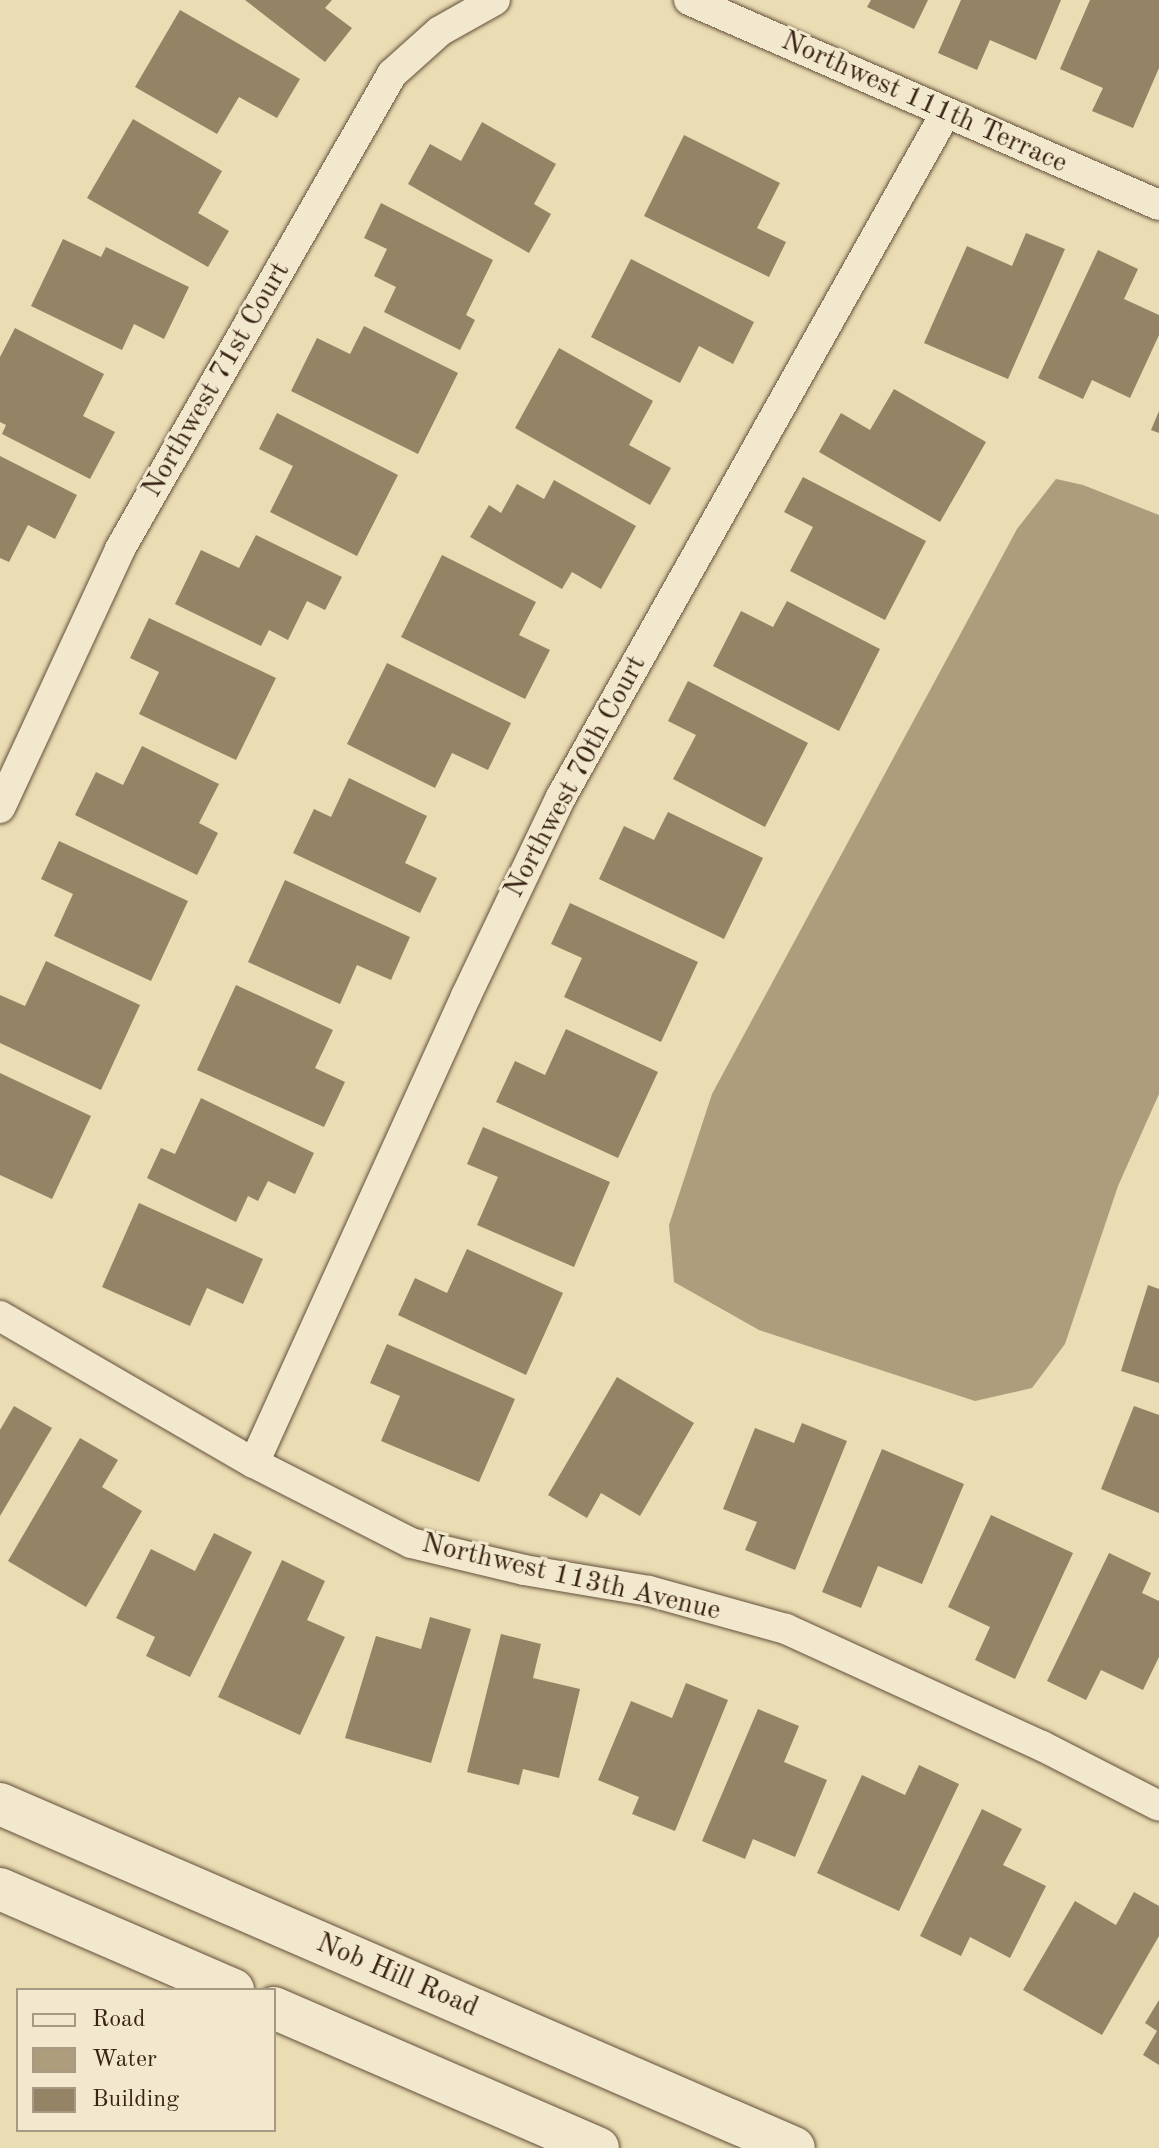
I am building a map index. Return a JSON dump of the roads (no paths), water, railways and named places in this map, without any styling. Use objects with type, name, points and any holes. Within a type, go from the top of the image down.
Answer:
[{"type":"main road","name":"Nob Hill Road","points":[[0,1804],[794,2148]]},
{"type":"main road","points":[[0,1889],[228,1988]]},
{"type":"main road","points":[[276,2009],[598,2148]]},
{"type":"street","name":"Northwest 71st Court","points":[[0,808],[120,549],[392,74],[440,31],[495,0]]},
{"type":"street","name":"Northwest 111th Terrace","points":[[689,0],[1159,205]]},
{"type":"street","name":"Northwest 70th Court","points":[[254,1463],[466,996],[561,797],[945,114]]},
{"type":"street","name":"Northwest 113th Avenue","points":[[0,1316],[254,1463],[411,1543],[524,1570],[649,1591],[786,1629],[1042,1746],[1159,1806]]},
{"type":"water","points":[[1056,479],[1083,485],[1159,515],[1159,1094],[1118,1186],[1065,1344],[1032,1388],[975,1401],[759,1330],[674,1282],[669,1225],[712,1094],[1017,529]]}]
